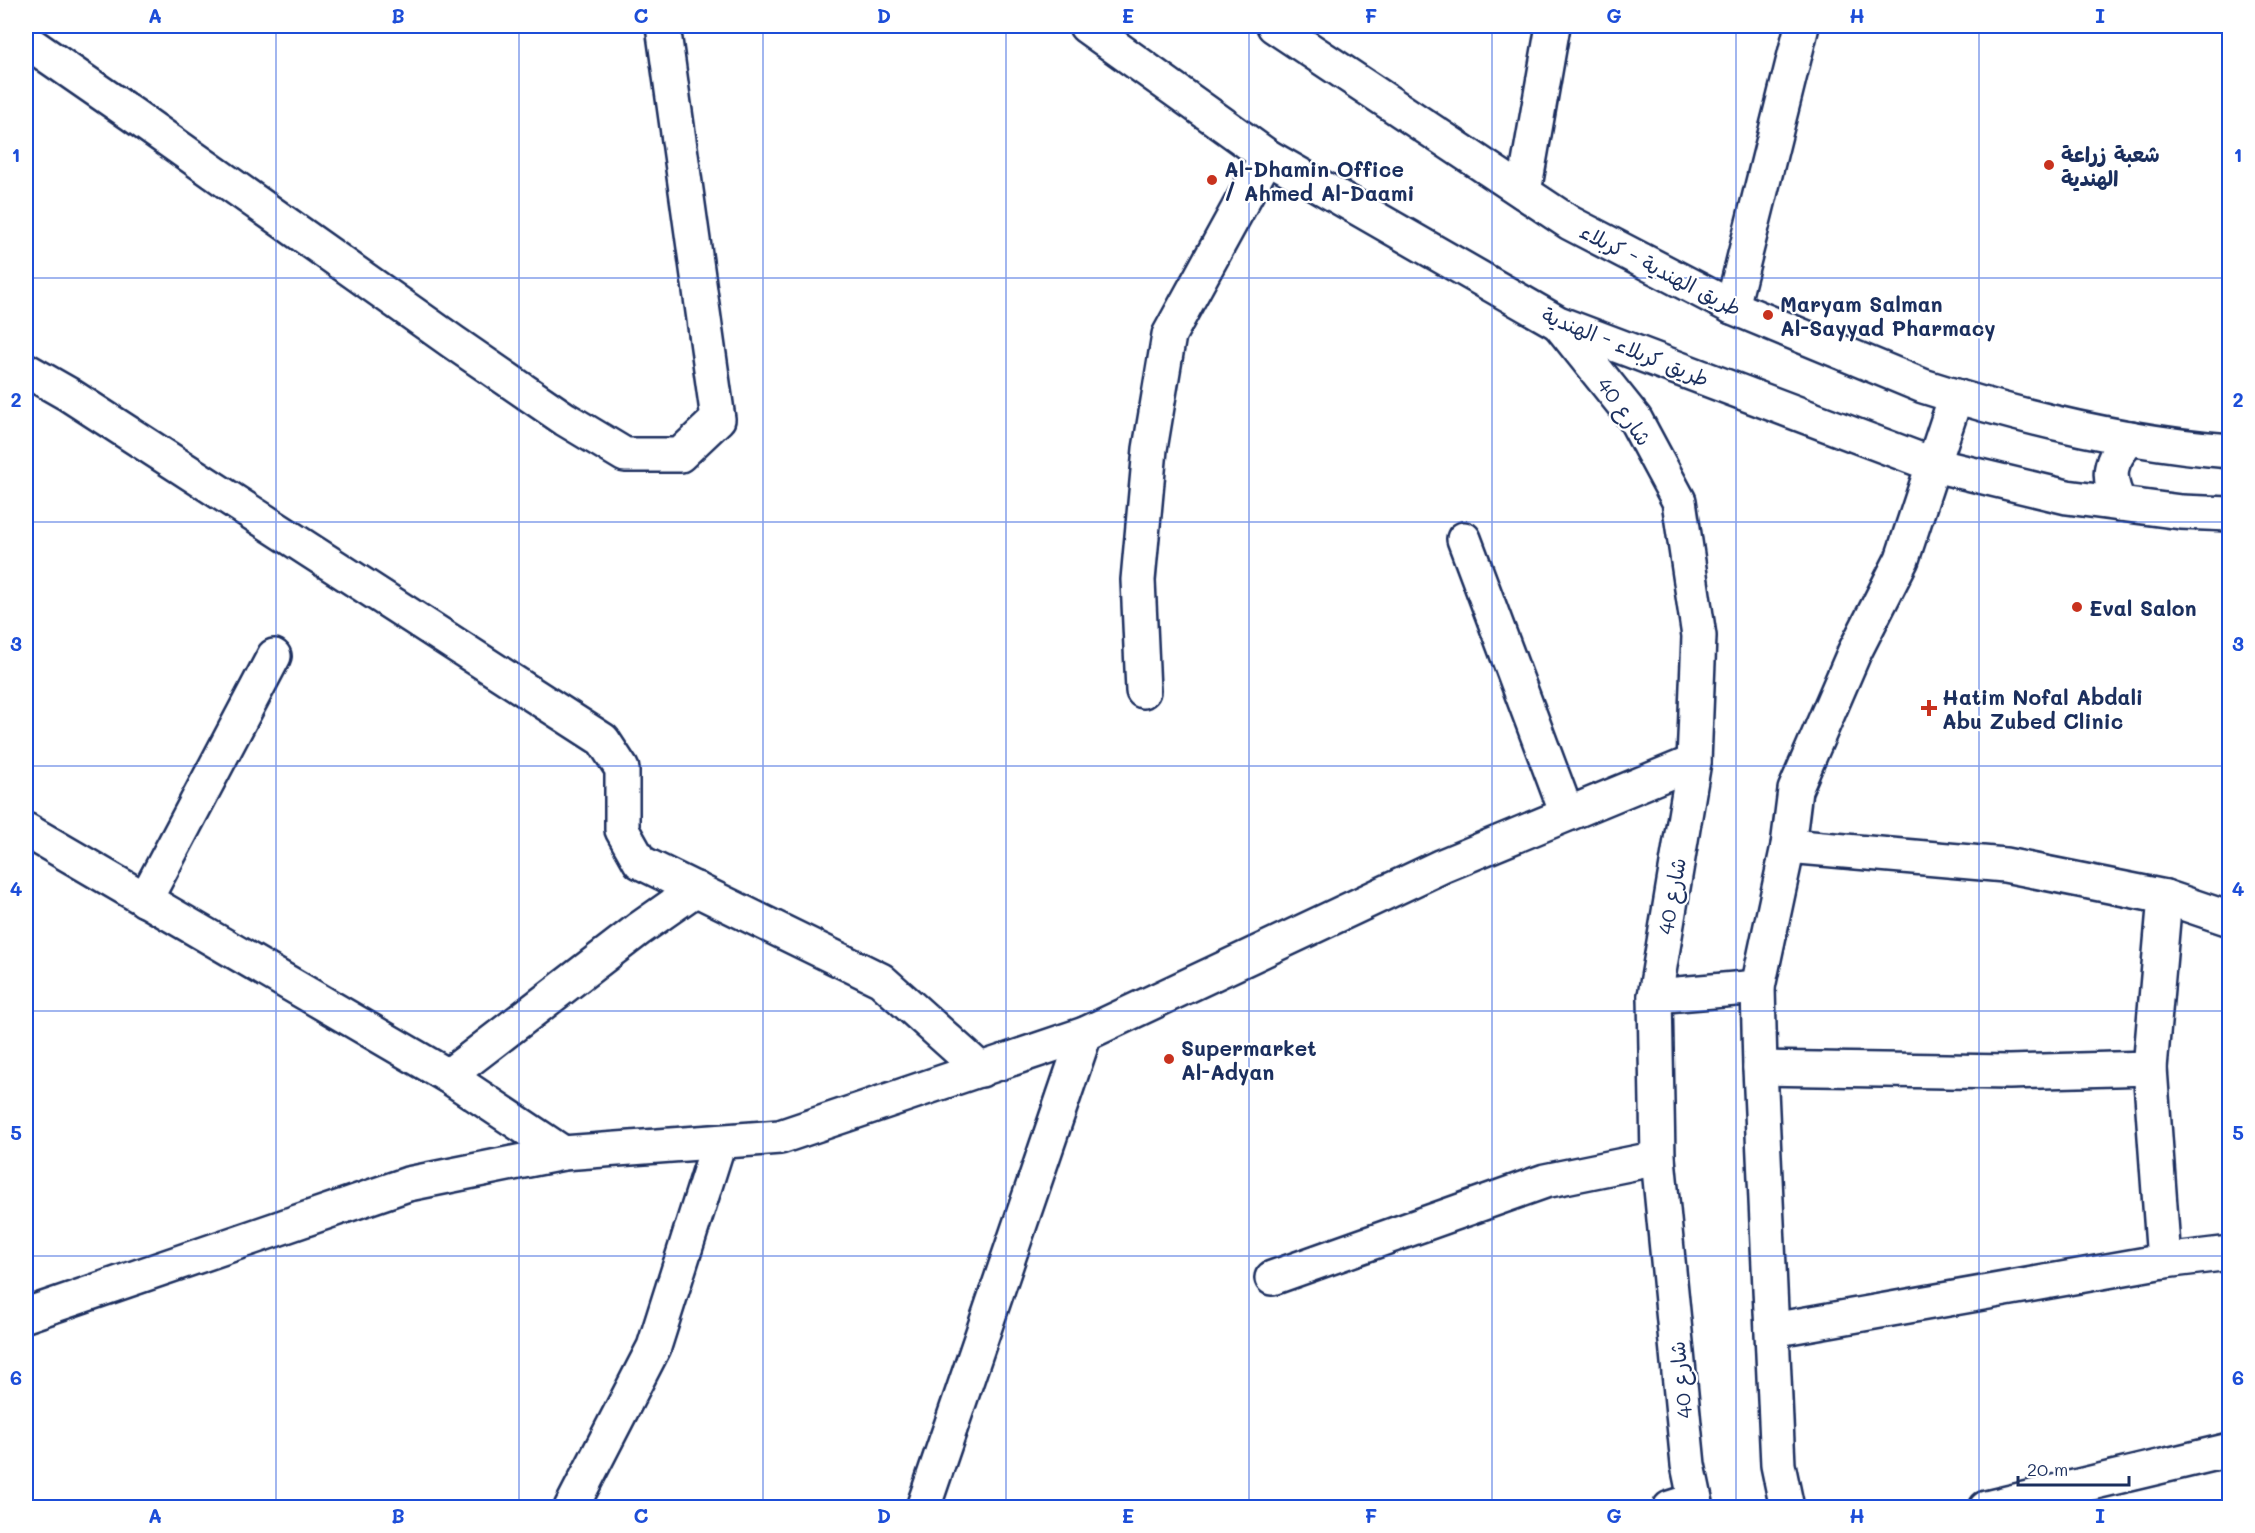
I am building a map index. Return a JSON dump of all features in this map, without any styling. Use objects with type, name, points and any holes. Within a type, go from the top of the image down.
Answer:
[{"type":"street","points":[[26,41],[453,342],[565,418],[625,455],[680,455],[718,418],[663,26]]},
{"type":"street","name":"طريق كربلاء - الهندية","points":[[1086,26],[1267,156],[1558,323],[1934,465],[2067,497],[2181,512],[2229,514]]},
{"type":"street","name":"طريق الهندية - كربلاء","points":[[1274,26],[1570,223],[1732,307],[1923,386],[1956,396],[2074,429],[2196,449],[2229,452]]},
{"type":"street","points":[[1524,192],[1553,26]]},
{"type":"street","points":[[1732,307],[1802,26]]},
{"type":"street","points":[[1143,691],[1138,580],[1150,449],[1169,335],[1267,156]]},
{"type":"street","name":"شارع 40","points":[[1558,323],[1635,418],[1678,501],[1700,636],[1694,762],[1654,996],[1658,1158],[1689,1465],[1687,1505]]},
{"type":"street","points":[[26,370],[78,401],[603,740],[622,769],[622,830],[640,862],[881,980],[981,1070]]},
{"type":"street","points":[[1787,1508],[1778,1465],[1758,987],[1788,846],[1795,790],[1854,653],[1902,559],[1956,396]]},
{"type":"street","points":[[2120,504],[2112,489],[2111,469],[2118,450],[2131,438]]},
{"type":"street","points":[[1464,539],[1567,814]]},
{"type":"street","points":[[145,900],[273,656]]},
{"type":"street","points":[[26,1315],[408,1184],[562,1153],[780,1137],[1085,1034],[1442,866],[1694,762]]},
{"type":"street","points":[[26,830],[448,1076],[562,1153]]},
{"type":"street","points":[[1788,846],[2005,865],[2165,897],[2229,919]]},
{"type":"street","points":[[448,1076],[639,929],[696,889]]},
{"type":"street","points":[[2164,1262],[2150,1068],[2165,897]]},
{"type":"street","points":[[1654,996],[1758,987]]},
{"type":"street","points":[[923,1508],[1085,1034]]},
{"type":"street","points":[[1760,1068],[2009,1072],[2150,1068]]},
{"type":"street","points":[[571,1508],[654,1347],[719,1142]]},
{"type":"street","points":[[1272,1278],[1545,1181],[1658,1158]]},
{"type":"street","points":[[1772,1330],[2164,1262],[2229,1253]]},
{"type":"street","points":[[1986,1508],[2229,1450]]},
{"type":"place","name":"شعبة زراعة الهندية","points":[[2049,165]]},
{"type":"place","name":"Al-Dhamin Office / Ahmed Al-Daami","points":[[1212,180]]},
{"type":"place","name":"Maryam Salman Al-Sayyad Pharmacy","points":[[1768,315]]},
{"type":"place","name":"Eval Salon","points":[[2077,607]]},
{"type":"place","name":"Hatim Nofal Abdali Abu Zubed Clinic","points":[[1929,708]]},
{"type":"place","name":"Supermarket Al-Adyan","points":[[1169,1059]]}]
